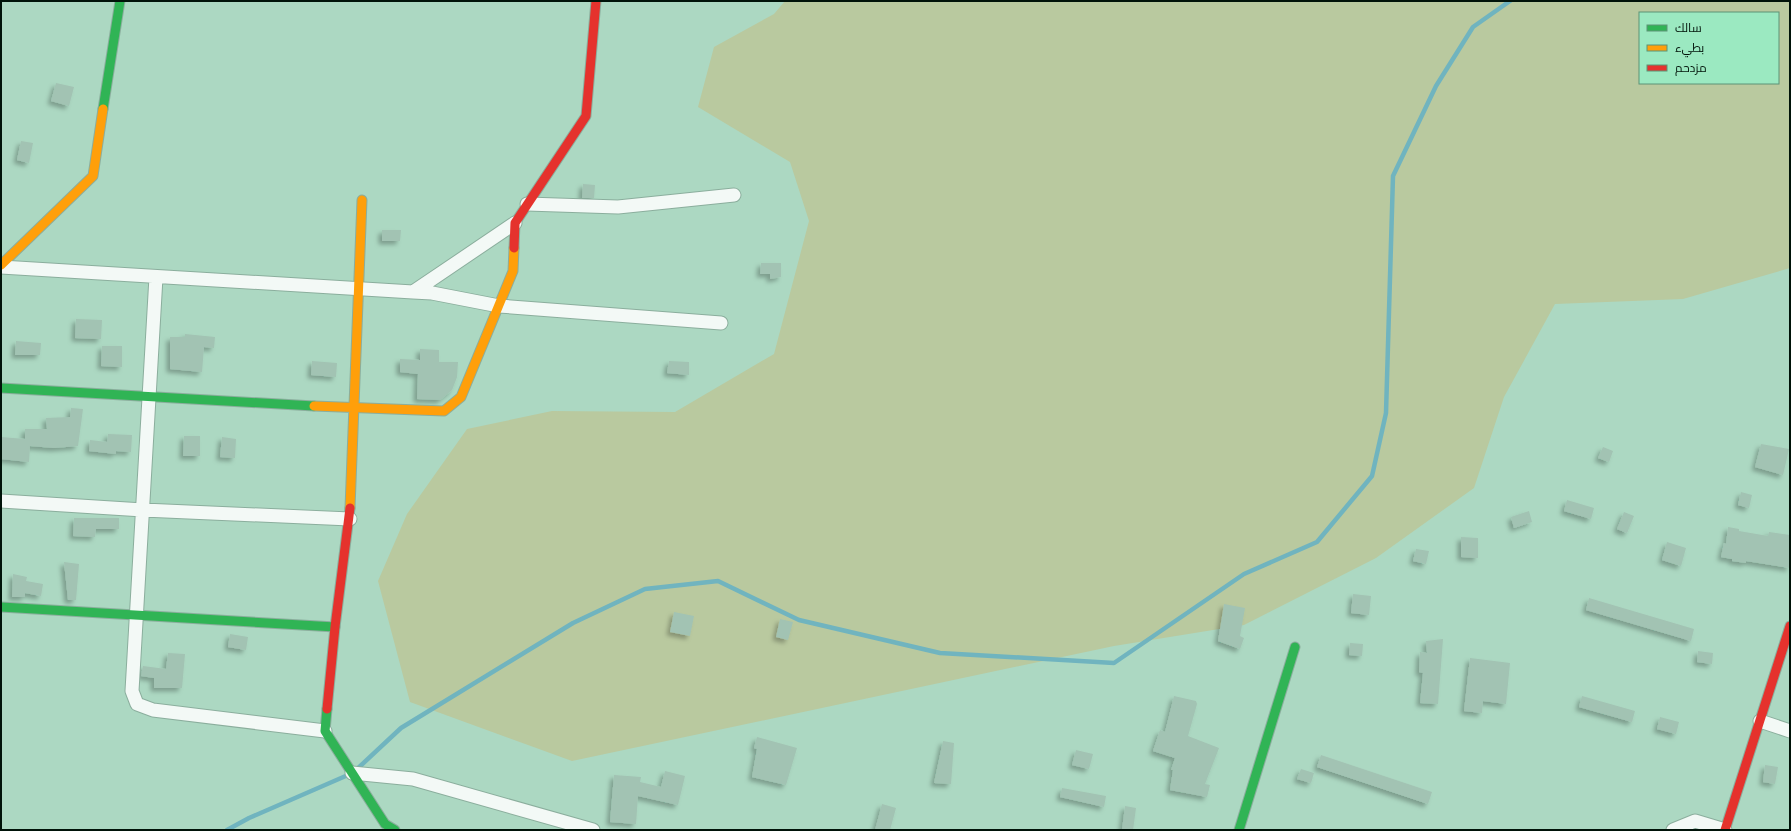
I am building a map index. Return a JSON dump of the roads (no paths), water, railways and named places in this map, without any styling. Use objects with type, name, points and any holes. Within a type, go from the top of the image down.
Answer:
[{"type":"street","points":[[1,266],[93,176],[120,1]]},
{"type":"street","points":[[413,292],[515,223],[586,116],[596,1]]},
{"type":"street","points":[[527,204],[618,207],[734,195]]},
{"type":"street","points":[[362,200],[350,519],[335,627],[325,731],[385,824],[395,830]]},
{"type":"street","points":[[1,388],[150,395],[355,408],[444,411],[461,397],[513,271],[515,223]]},
{"type":"street","points":[[1,266],[156,277],[432,293],[499,306],[721,323]]},
{"type":"street","points":[[156,277],[132,691],[137,704],[152,710],[325,731]]},
{"type":"street","points":[[1,501],[143,510],[350,519]]},
{"type":"street","points":[[1,607],[335,627]]},
{"type":"street","points":[[1673,830],[1695,821],[1725,830],[1760,722],[1788,620]]},
{"type":"street","points":[[1239,830],[1295,647]]},
{"type":"street","points":[[1760,722],[1790,730]]},
{"type":"street","points":[[352,773],[413,779],[593,830]]},
{"type":"waterway","points":[[356,770],[401,728],[573,623],[645,589],[718,581],[799,620],[940,653],[1114,663],[1244,574],[1317,542],[1372,476],[1386,413],[1393,176],[1436,86],[1473,27],[1510,1]]},
{"type":"waterway","points":[[227,830],[249,818],[348,775]]}]
